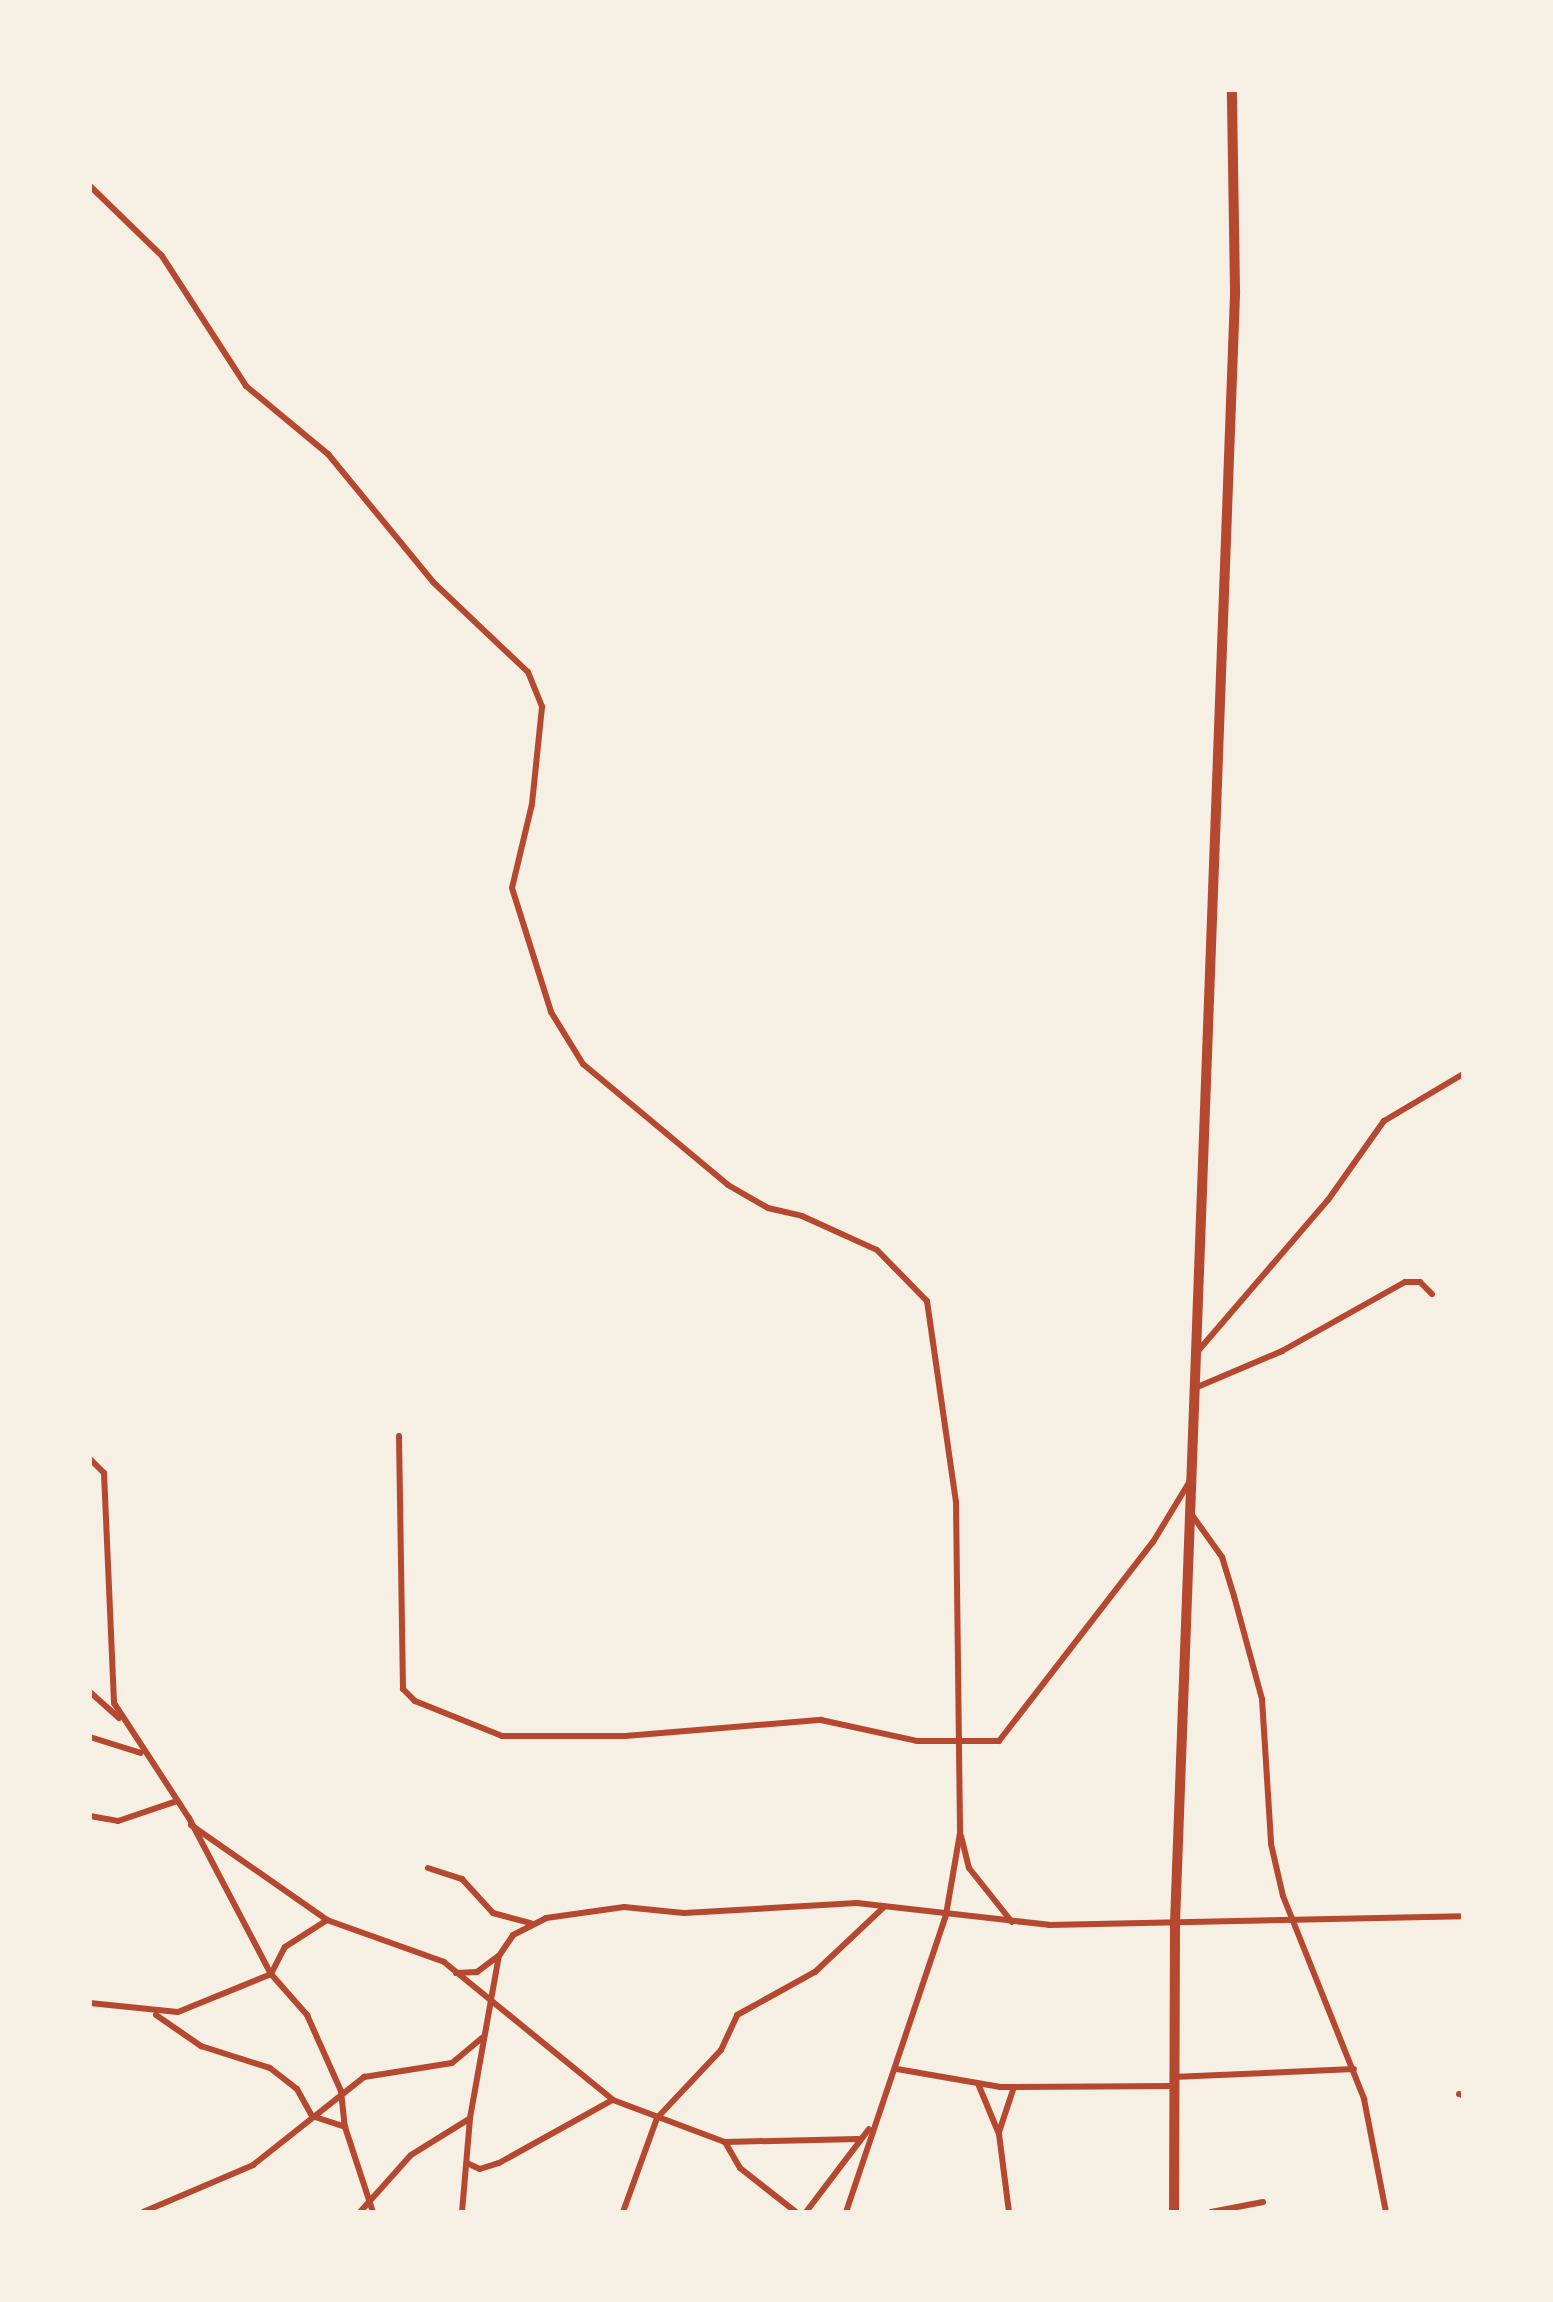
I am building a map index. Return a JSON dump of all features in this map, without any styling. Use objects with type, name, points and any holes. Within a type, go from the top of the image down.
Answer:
[{"type":"main road","points":[[1174,2212],[1175,1923],[1234,329],[1232,90]]},
{"type":"street","points":[[90,186],[162,256],[246,386],[328,454],[433,582],[528,672],[542,707],[532,804],[512,888],[551,1012],[583,1064],[728,1185],[876,1250],[926,1301],[956,1502],[960,1833],[946,1915],[897,2069],[870,2128],[846,2212]]},
{"type":"street","points":[[1197,1353],[1338,1187],[1384,1121],[1463,1074]]},
{"type":"street","points":[[1195,1388],[1282,1351],[1405,1282],[1420,1282],[1432,1294]]},
{"type":"street","points":[[398,1436],[398,1654],[403,1688],[414,1701],[502,1736],[625,1736],[821,1720],[958,1743],[991,1744],[1008,1734],[1192,1478]]},
{"type":"street","points":[[90,1459],[104,1473],[105,1609],[120,1719]]},
{"type":"street","points":[[1192,1515],[1222,1557],[1262,1699],[1272,1844],[1292,1925],[1354,2069],[1386,2212]]},
{"type":"street","points":[[90,1692],[120,1719],[177,1801],[270,1974],[307,2015],[341,2091],[346,2128],[372,2209]]},
{"type":"street","points":[[90,1737],[142,1753]]},
{"type":"street","points":[[90,1816],[118,1821],[177,1801]]},
{"type":"street","points":[[190,1824],[327,1920],[444,1962],[447,1970],[492,1996],[530,2038],[614,2100],[725,2142],[858,2139]]},
{"type":"street","points":[[960,1833],[968,1868],[1013,1923]]},
{"type":"street","points":[[428,1868],[462,1879],[493,1913],[532,1923],[624,1907],[684,1914],[795,1904],[885,1906],[1013,1923],[1292,1925],[1463,1916]]},
{"type":"street","points":[[624,2212],[657,2118],[721,2050],[737,2016],[815,1972],[885,1906]]},
{"type":"street","points":[[90,2012],[178,2012],[270,1974],[285,1947],[327,1920]]},
{"type":"street","points":[[447,1970],[477,1972],[532,1923]]},
{"type":"street","points":[[462,2212],[470,2118],[499,1956]]},
{"type":"street","points":[[90,2003],[99,2009]]},
{"type":"street","points":[[154,2014],[200,2046],[286,2078],[312,2116],[346,2128]]},
{"type":"street","points":[[143,2212],[253,2165],[341,2091],[364,2077],[452,2063],[483,2037]]},
{"type":"street","points":[[897,2069],[979,2086],[1014,2087],[1354,2069]]},
{"type":"street","points":[[979,2086],[999,2134],[1010,2212]]},
{"type":"street","points":[[999,2134],[1014,2087]]},
{"type":"street","points":[[466,2161],[480,2169],[500,2163],[598,2102],[614,2100]]},
{"type":"street","points":[[372,2209],[370,2196],[392,2171],[470,2118]]},
{"type":"street","points":[[806,2212],[870,2128]]},
{"type":"street","points":[[725,2142],[740,2168],[796,2212]]},
{"type":"street","points":[[1211,2212],[1263,2202]]},
{"type":"street","points":[[360,2212],[372,2209]]}]
